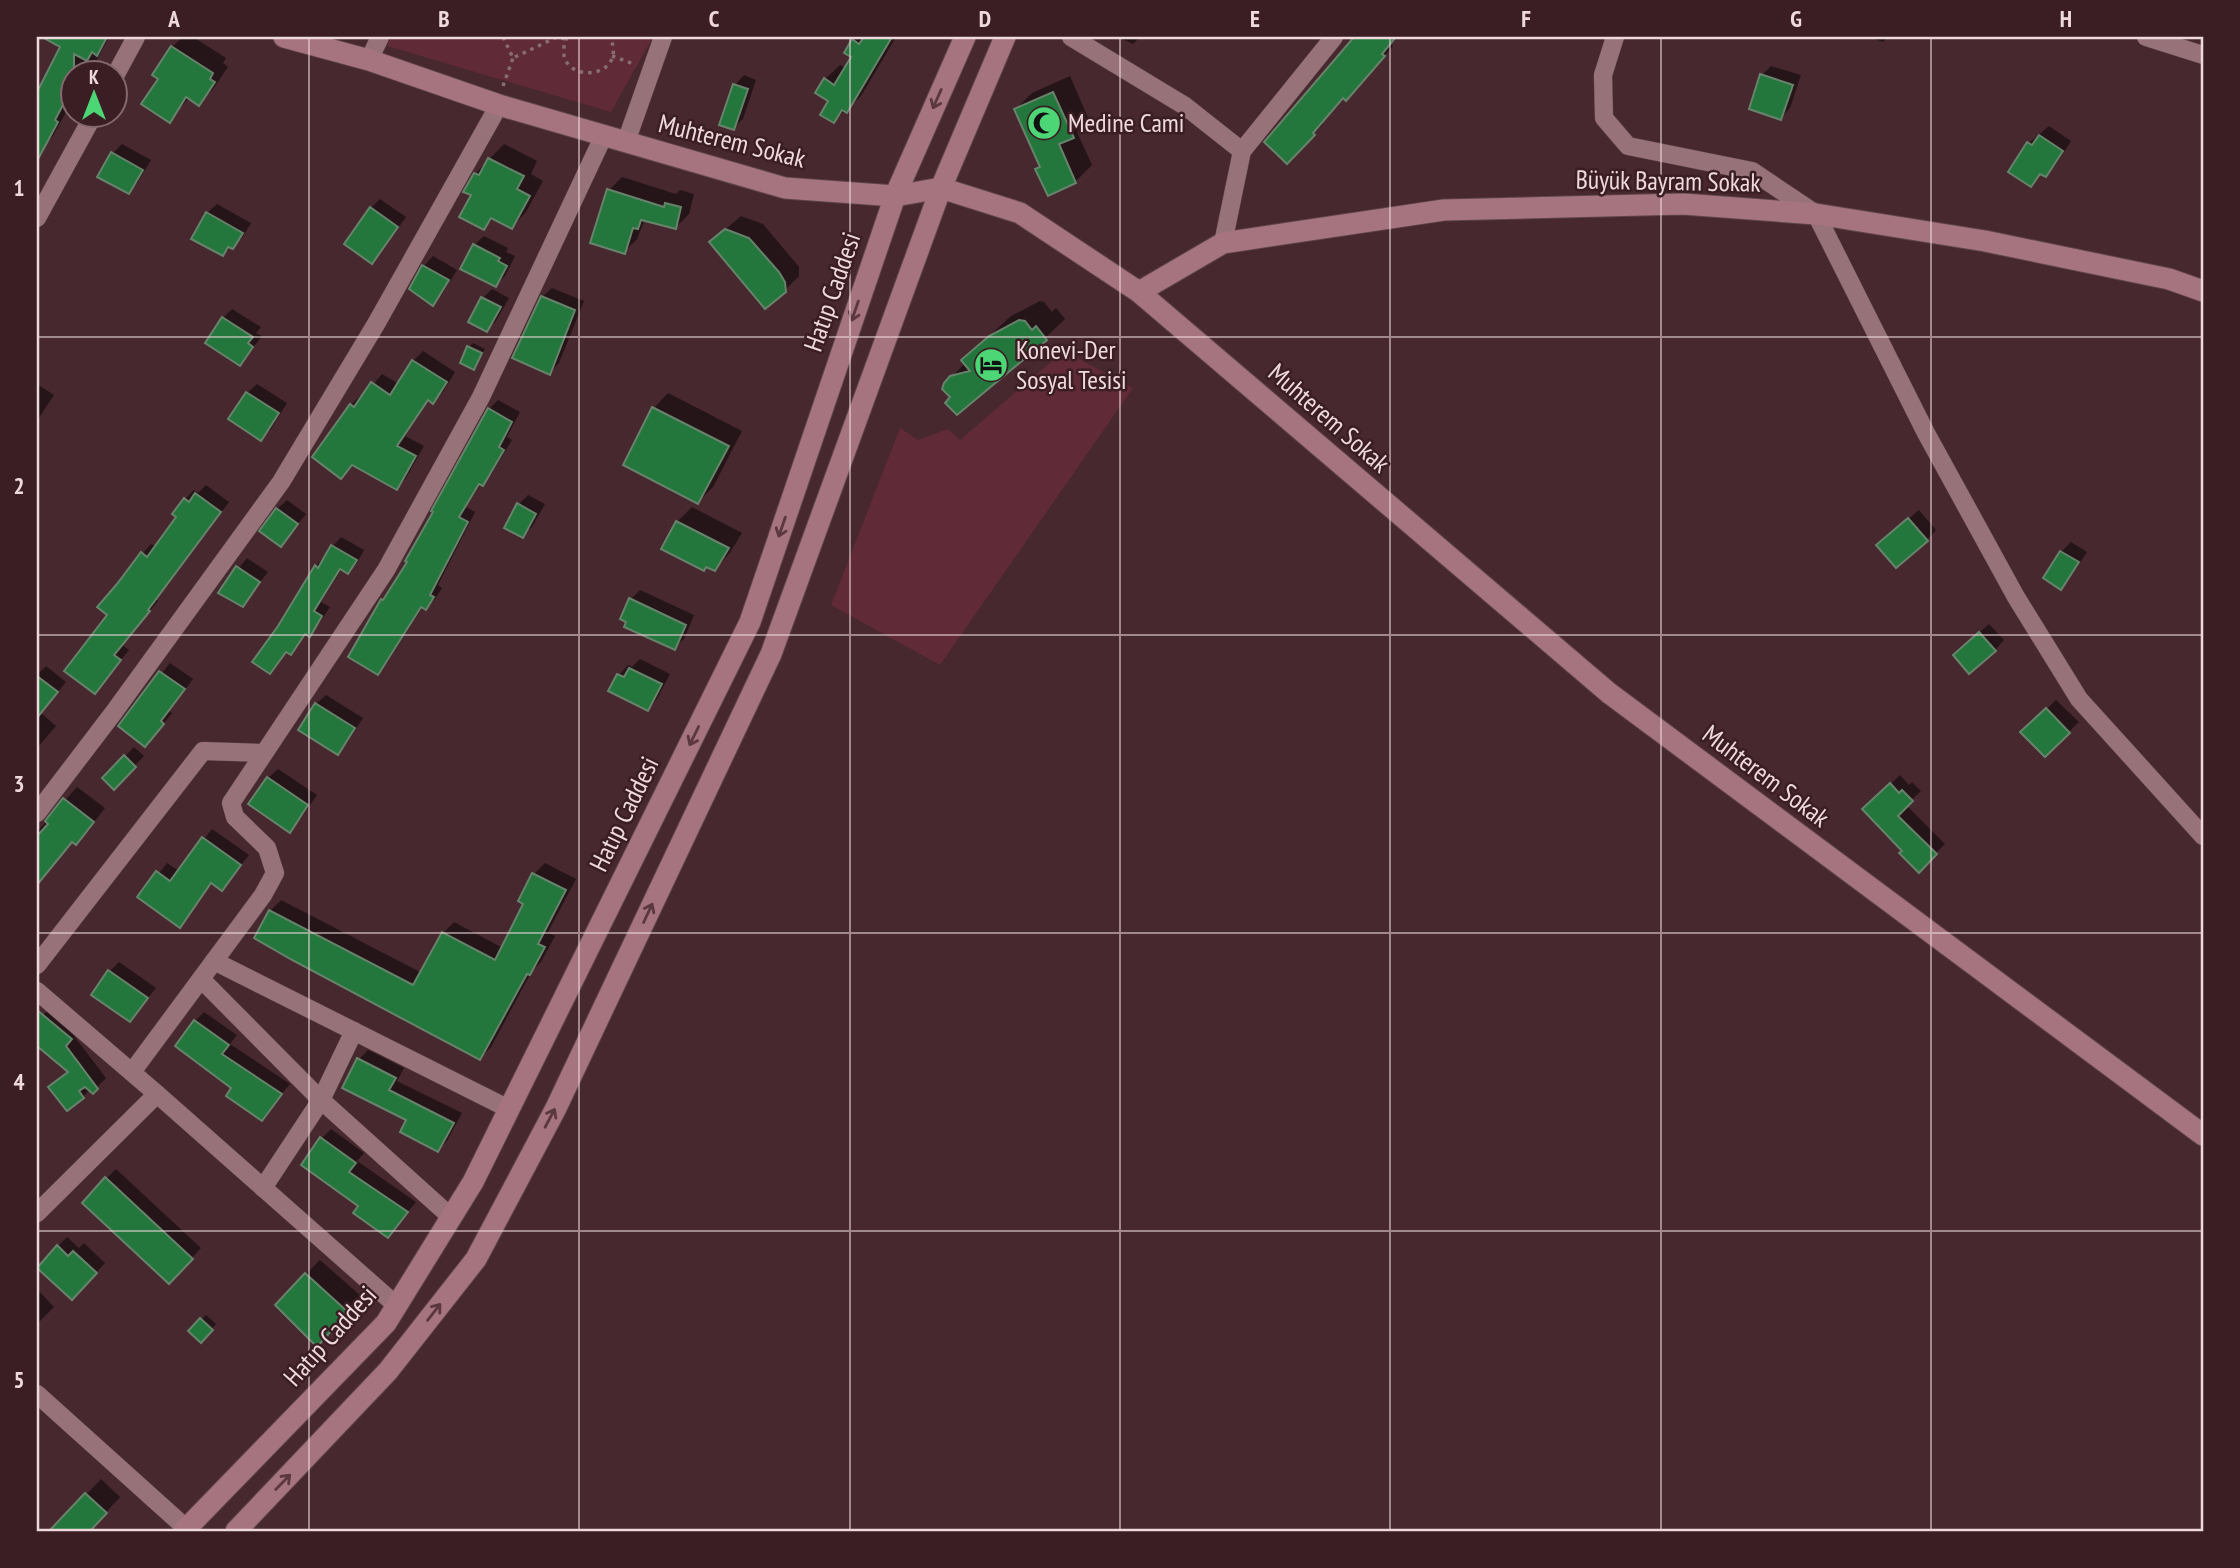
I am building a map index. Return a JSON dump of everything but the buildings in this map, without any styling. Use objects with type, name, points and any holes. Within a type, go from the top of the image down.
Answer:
[{"type":"main road","name":"Muhterem Sokak","points":[[284,37],[369,60],[498,104],[785,188],[895,196],[941,188],[1020,213],[1139,292],[1609,693],[2203,1135]]},
{"type":"main road","name":"Hatıp Caddesi","points":[[185,1530],[386,1323],[473,1182],[750,622],[895,196],[965,37]]},
{"type":"main road","points":[[236,1531],[388,1371],[476,1259],[556,1108],[771,653],[941,188],[1005,37]]},
{"type":"main road","name":"Büyük Bayram Sokak","points":[[1139,292],[1223,243],[1444,210],[1683,204],[1816,214],[1985,241],[2169,279],[2203,291]]},
{"type":"street","points":[[124,60],[136,37]]},
{"type":"street","points":[[369,60],[380,37]]},
{"type":"street","points":[[626,142],[663,37]]},
{"type":"street","points":[[1071,37],[1185,106],[1242,151]]},
{"type":"street","points":[[1223,243],[1242,151],[1334,37]]},
{"type":"street","points":[[1615,37],[1603,75],[1604,118],[1628,146],[1752,171],[1816,214],[1926,433],[2016,597],[2079,699],[2203,836]]},
{"type":"street","points":[[2146,37],[2203,55]]},
{"type":"street","points":[[37,813],[281,482],[376,324],[498,104]]},
{"type":"street","points":[[37,218],[85,130]]},
{"type":"street","points":[[132,1072],[263,895],[275,873],[267,848],[235,817],[231,803],[399,547],[481,397],[604,135]]},
{"type":"street","points":[[37,965],[203,751],[262,753]]},
{"type":"street","points":[[214,961],[509,1109]]},
{"type":"street","points":[[201,979],[321,1100],[452,1217]]},
{"type":"street","points":[[37,991],[397,1306]]},
{"type":"street","points":[[264,1188],[321,1100],[354,1031]]},
{"type":"street","points":[[38,1208],[157,1094]]},
{"type":"street","points":[[37,1394],[185,1530]]},
{"type":"path","points":[[498,104],[513,58],[503,37]]},
{"type":"path","points":[[513,58],[557,37],[566,38],[563,47],[567,62],[580,72],[596,72],[609,63],[613,47],[610,37]]},
{"type":"path","points":[[612,55],[650,71]]},
{"type":"shaded area","points":[[391,37],[653,37],[611,112],[387,46]]},
{"type":"shaded area","points":[[1070,354],[1133,388],[940,665],[831,605],[900,428],[918,440],[948,429],[960,440],[1052,361]]},
{"type":"place","name":"Medine Cami","points":[[1044,123]]},
{"type":"place","name":"Konevi-Der Sosyal Tesisi","points":[[991,365]]}]
